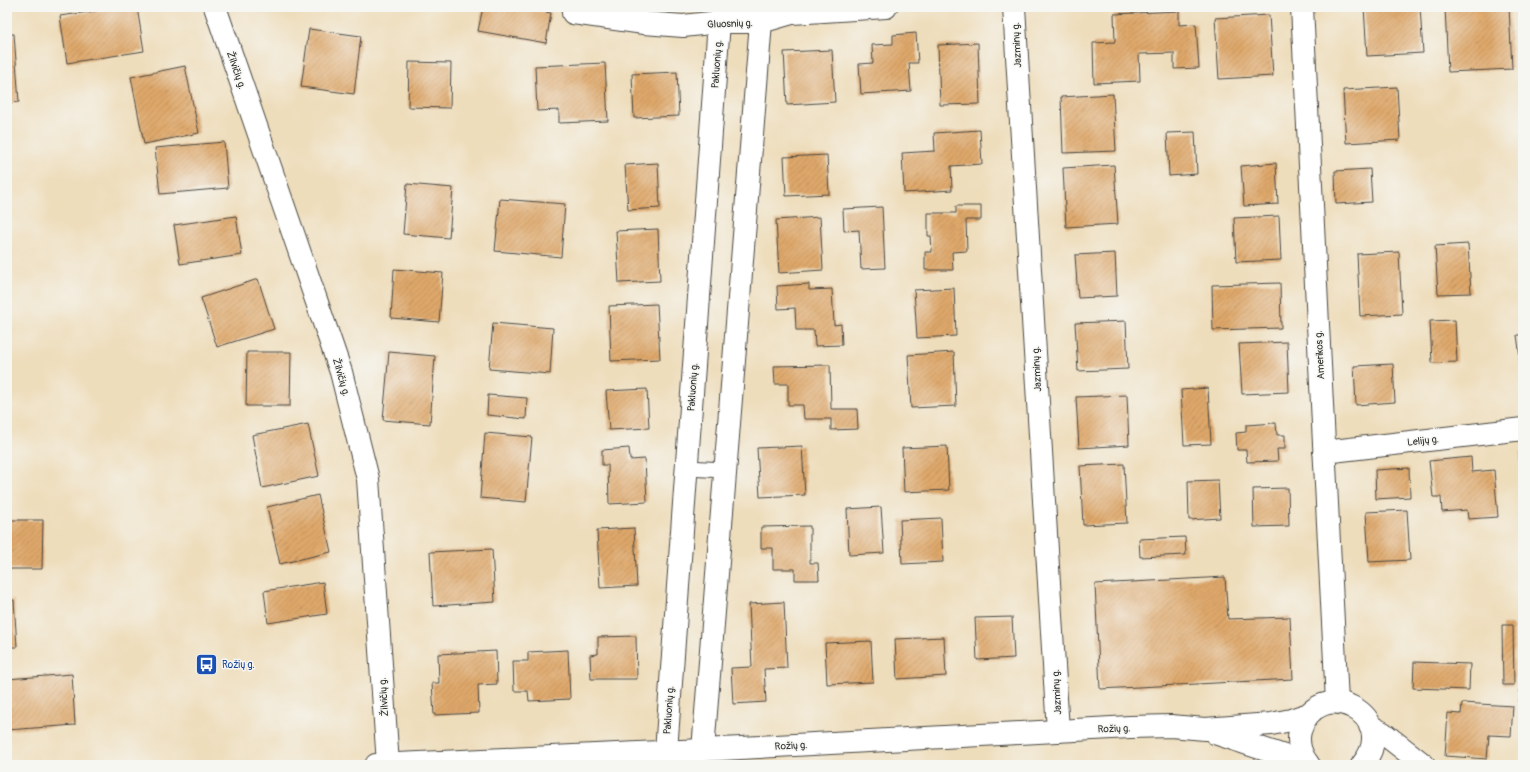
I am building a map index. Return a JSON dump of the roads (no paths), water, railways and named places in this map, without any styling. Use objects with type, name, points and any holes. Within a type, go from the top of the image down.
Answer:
[{"type":"street","name":"Žilvičių g.","points":[[215,7],[342,372],[368,479],[382,765]]},
{"type":"street","name":"Gluosnių g.","points":[[573,13],[644,23],[683,26],[719,22],[760,22],[792,13],[886,7]]},
{"type":"street","name":"Jazminų g.","points":[[1014,7],[1058,731]]},
{"type":"street","name":"Amerikos g.","points":[[1302,7],[1337,702]]},
{"type":"street","name":"Pakluonių g.","points":[[665,758],[719,22]]},
{"type":"street","points":[[703,750],[760,22]]},
{"type":"street","name":"Lelijų g.","points":[[1324,452],[1523,429]]},
{"type":"street","name":"Rožių g.","points":[[382,765],[665,758],[703,750],[1171,726],[1205,729],[1271,724],[1291,720],[1309,714],[1317,707],[1337,702]]},
{"type":"street","points":[[1337,702],[1351,705],[1362,714],[1370,726],[1373,736],[1372,748],[1368,758],[1362,765]]},
{"type":"street","points":[[1309,714],[1299,733],[1299,744],[1302,755],[1309,764]]},
{"type":"street","points":[[1370,726],[1383,733],[1424,765]]},
{"type":"street","name":"Rožių g.","points":[[1205,729],[1309,764]]},
{"type":"lane","points":[[686,468],[725,470]]},
{"type":"place","name":"Rožių g.","points":[[207,664]]}]
